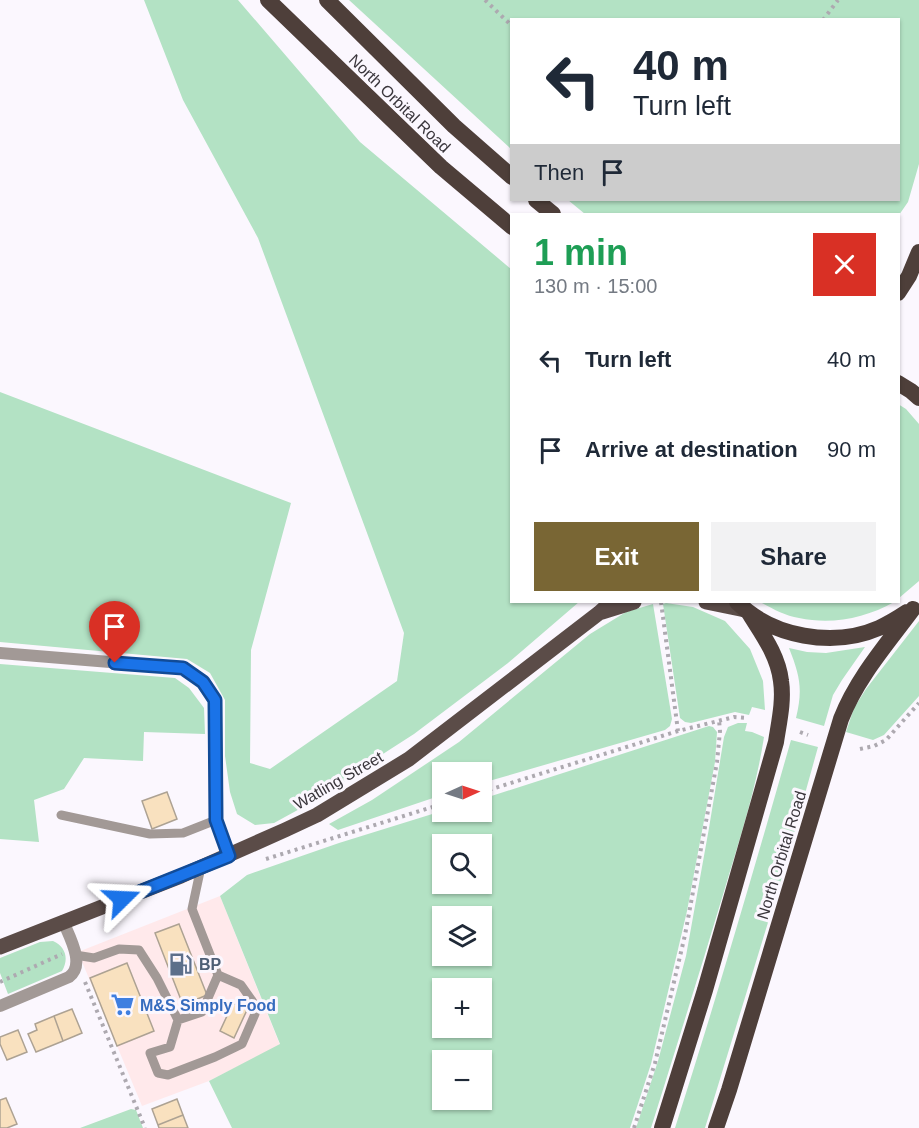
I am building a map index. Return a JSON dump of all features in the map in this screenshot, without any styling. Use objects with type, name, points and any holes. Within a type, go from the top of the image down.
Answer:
[{"type":"highway","name":"North Orbital Road","points":[[268,0],[441,167],[510,225]]},
{"type":"highway","name":"North Orbital Road","points":[[327,0],[454,126],[510,175]]},
{"type":"highway","points":[[538,201],[552,213]]},
{"type":"highway","points":[[900,290],[909,276],[919,252]]},
{"type":"highway","points":[[900,384],[919,398]]},
{"type":"highway","name":"North Orbital Road","points":[[716,1128],[841,719],[858,683],[916,606]]},
{"type":"highway","points":[[744,608],[772,626],[812,637],[835,638],[858,635],[879,628],[916,606]]},
{"type":"highway","points":[[662,1128],[705,990],[776,742],[782,681],[769,645],[744,608]]},
{"type":"main road","points":[[605,607],[628,603]]},
{"type":"main road","points":[[712,603],[744,608]]},
{"type":"main road","name":"Watling Street","points":[[0,946],[181,876],[317,815],[409,759],[605,607]]},
{"type":"street","points":[[0,654],[183,668],[203,682],[215,700],[216,820],[229,856]]},
{"type":"street","points":[[0,1006],[74,974],[75,956],[63,921]]},
{"type":"lane","points":[[61,815],[150,834],[183,833],[216,820]]},
{"type":"lane","points":[[178,1020],[202,1012],[218,975],[192,909],[201,867]]},
{"type":"lane","points":[[75,956],[94,958],[119,949],[139,950],[157,978],[178,1020],[170,1047],[150,1053],[158,1073],[168,1075],[242,1044],[255,1014],[253,1002],[241,985],[218,975]]},
{"type":"path","points":[[484,0],[510,24]]},
{"type":"path","points":[[824,18],[838,0]]},
{"type":"path","points":[[661,603],[678,731]]},
{"type":"path","points":[[860,749],[886,740],[919,703]]},
{"type":"path","points":[[492,789],[678,731],[734,717],[748,718]]},
{"type":"path","points":[[634,1128],[655,1063],[686,935],[717,762],[719,720]]},
{"type":"path","points":[[800,732],[808,735]]},
{"type":"path","points":[[258,862],[432,807]]},
{"type":"path","points":[[0,982],[75,956],[145,1128]]},
{"type":"shaded area","points":[[220,896],[280,1045],[209,1081],[142,1106],[78,952]]},
{"type":"green space","points":[[144,0],[238,0],[360,142],[510,268],[510,603],[578,603],[508,663],[414,734],[325,795],[274,823],[255,825],[237,814],[230,792],[225,756],[225,700],[210,673],[187,659],[0,642],[0,392],[291,503],[251,650],[250,763],[270,769],[397,681],[404,633],[258,238],[183,100]]},
{"type":"green space","points":[[349,0],[919,0],[919,164],[908,202],[900,214],[584,213],[569,201],[900,201],[900,18],[510,18],[510,148]]},
{"type":"green space","points":[[900,405],[919,424],[919,581],[900,597]]},
{"type":"green space","points":[[762,603],[892,603],[860,616],[824,621],[789,616]]},
{"type":"green space","points":[[653,604],[672,719],[670,726],[665,730],[492,780],[492,762],[432,762],[432,798],[338,830],[329,824],[372,800],[459,742],[590,634],[626,612]]},
{"type":"green space","points":[[663,604],[693,607],[725,621],[750,649],[763,681],[765,710],[752,707],[749,715],[735,712],[691,723],[680,718]]},
{"type":"green space","points":[[919,621],[919,696],[884,735],[873,740],[846,732],[854,708],[866,689]]},
{"type":"green space","points":[[865,647],[833,695],[824,726],[796,718],[799,683],[789,648],[826,653]]},
{"type":"green space","points":[[0,664],[175,678],[189,688],[204,708],[205,734],[144,732],[143,761],[84,758],[64,789],[34,800],[39,842],[0,839]]},
{"type":"green space","points":[[738,723],[747,723],[745,731],[764,737],[752,794],[651,1128],[636,1128],[658,1061],[686,956],[724,737],[728,727]]},
{"type":"green space","points":[[709,726],[713,727],[717,732],[715,762],[687,911],[651,1064],[630,1128],[232,1128],[209,1081],[280,1044],[220,896],[247,875],[432,814],[432,822],[492,822],[492,796]]},
{"type":"green space","points":[[791,740],[818,747],[781,880],[705,1128],[675,1128],[734,935]]},
{"type":"green space","points":[[53,941],[61,947],[65,954],[62,971],[8,994],[0,973],[0,958],[40,942]]},
{"type":"green space","points":[[131,1109],[136,1110],[143,1128],[80,1128]]},
{"type":"building","points":[[167,792],[177,819],[152,829],[142,801]]},
{"type":"building","name":"BP","points":[[179,924],[207,995],[183,1005],[155,933]]},
{"type":"building","name":"M&S Simply Food","points":[[127,963],[154,1031],[117,1046],[90,978]]},
{"type":"building","points":[[233,1003],[247,1010],[234,1038],[220,1031]]},
{"type":"building","points":[[72,1009],[82,1033],[63,1041],[54,1016]]},
{"type":"building","points":[[54,1016],[63,1041],[36,1052],[28,1034],[37,1030],[35,1024]]},
{"type":"building","points":[[18,1030],[27,1052],[7,1060],[0,1044],[0,1037]]},
{"type":"building","points":[[6,1098],[17,1124],[0,1128],[0,1100]]},
{"type":"building","points":[[177,1099],[183,1115],[158,1125],[152,1109]]},
{"type":"building","points":[[183,1115],[188,1128],[159,1128],[158,1125]]},
{"type":"place","name":"BP","points":[[181,964]]},
{"type":"place","name":"M&S Simply Food","points":[[122,1005]]},
{"type":"route","points":[[115,663],[183,668],[203,682],[215,700],[216,820],[229,856],[122,899]]}]
